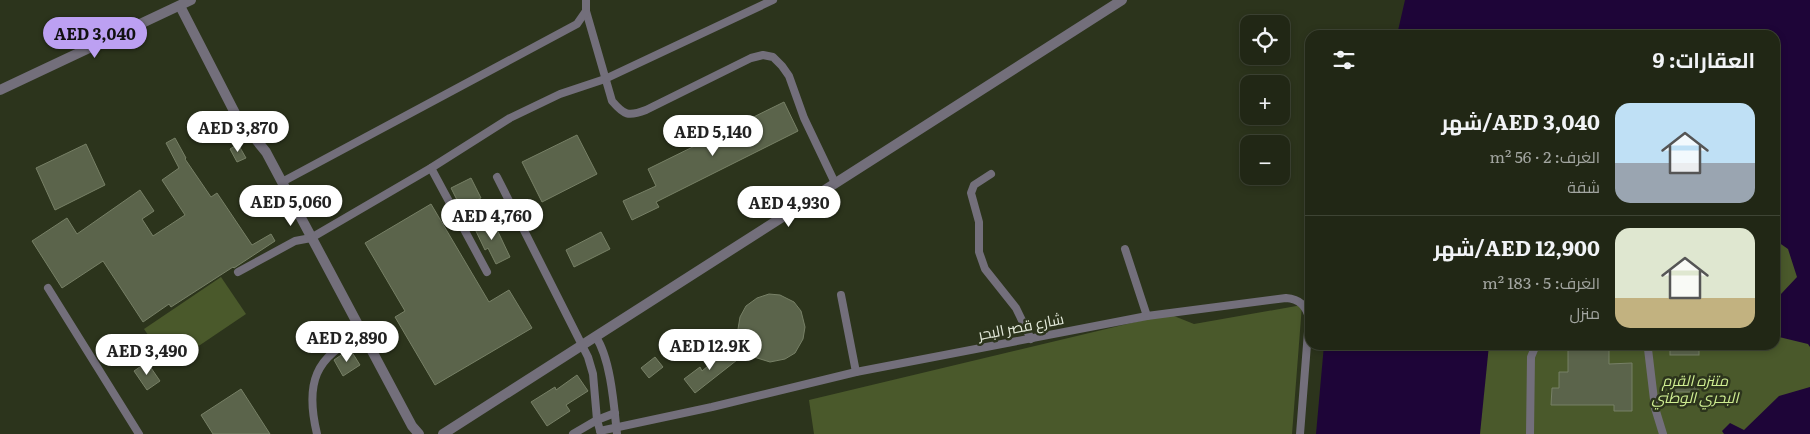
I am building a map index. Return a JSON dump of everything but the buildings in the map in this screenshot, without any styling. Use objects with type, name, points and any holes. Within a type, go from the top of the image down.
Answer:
[{"type":"street","points":[[0,90],[191,0]]},
{"type":"street","points":[[442,434],[1122,0]]},
{"type":"street","points":[[180,6],[236,115],[261,144],[417,433]]},
{"type":"lane","points":[[586,0],[586,11],[612,101],[622,112],[634,115],[751,58],[773,57],[789,76],[804,118],[835,183]]},
{"type":"lane","points":[[238,272],[294,240],[311,238],[432,168],[510,118],[560,94],[605,79],[773,0]]},
{"type":"lane","points":[[282,182],[577,24],[586,11]]},
{"type":"lane","points":[[432,168],[487,272]]},
{"type":"lane","points":[[992,174],[974,185],[971,193],[979,222],[979,252],[985,269],[1016,308],[1031,339]]},
{"type":"lane","name":"شارع قصر البحر","points":[[498,177],[590,362],[600,433],[856,372],[1147,316],[1286,298],[1294,299],[1305,308]]},
{"type":"lane","points":[[1125,248],[1147,316]]},
{"type":"lane","points":[[48,288],[139,434]]},
{"type":"lane","points":[[841,295],[856,372]]},
{"type":"lane","points":[[316,434],[311,403],[316,375],[333,352],[348,341],[363,334]]},
{"type":"lane","points":[[596,337],[605,354],[617,430]]},
{"type":"lane","name":"شارع قصر البحر","points":[[1300,434],[1307,350]]},
{"type":"lane","points":[[1530,434],[1531,357],[1534,350]]},
{"type":"lane","points":[[1648,350],[1655,408],[1663,434]]},
{"type":"lane","points":[[573,434],[597,420],[615,413]]},
{"type":"green space","name":"متنزه القرم البحري الوطني","points":[[1810,0],[1810,434],[1438,434],[1458,350],[1780,350],[1780,30]]},
{"type":"green space","points":[[221,277],[246,314],[169,366],[144,329]]},
{"type":"green space","points":[[1302,305],[1292,434],[814,434],[809,400],[1169,314],[1194,324]]},
{"type":"shaded area","points":[[1405,0],[1810,0],[1810,347],[1808,344],[1780,337],[1780,294],[1797,277],[1788,249],[1780,243],[1780,30],[1398,30]]},
{"type":"shaded area","points":[[1324,350],[1488,350],[1480,434],[1316,434]]},
{"type":"shaded area","points":[[1810,387],[1810,434],[1724,434],[1722,431],[1730,423],[1744,430],[1779,396]]}]
